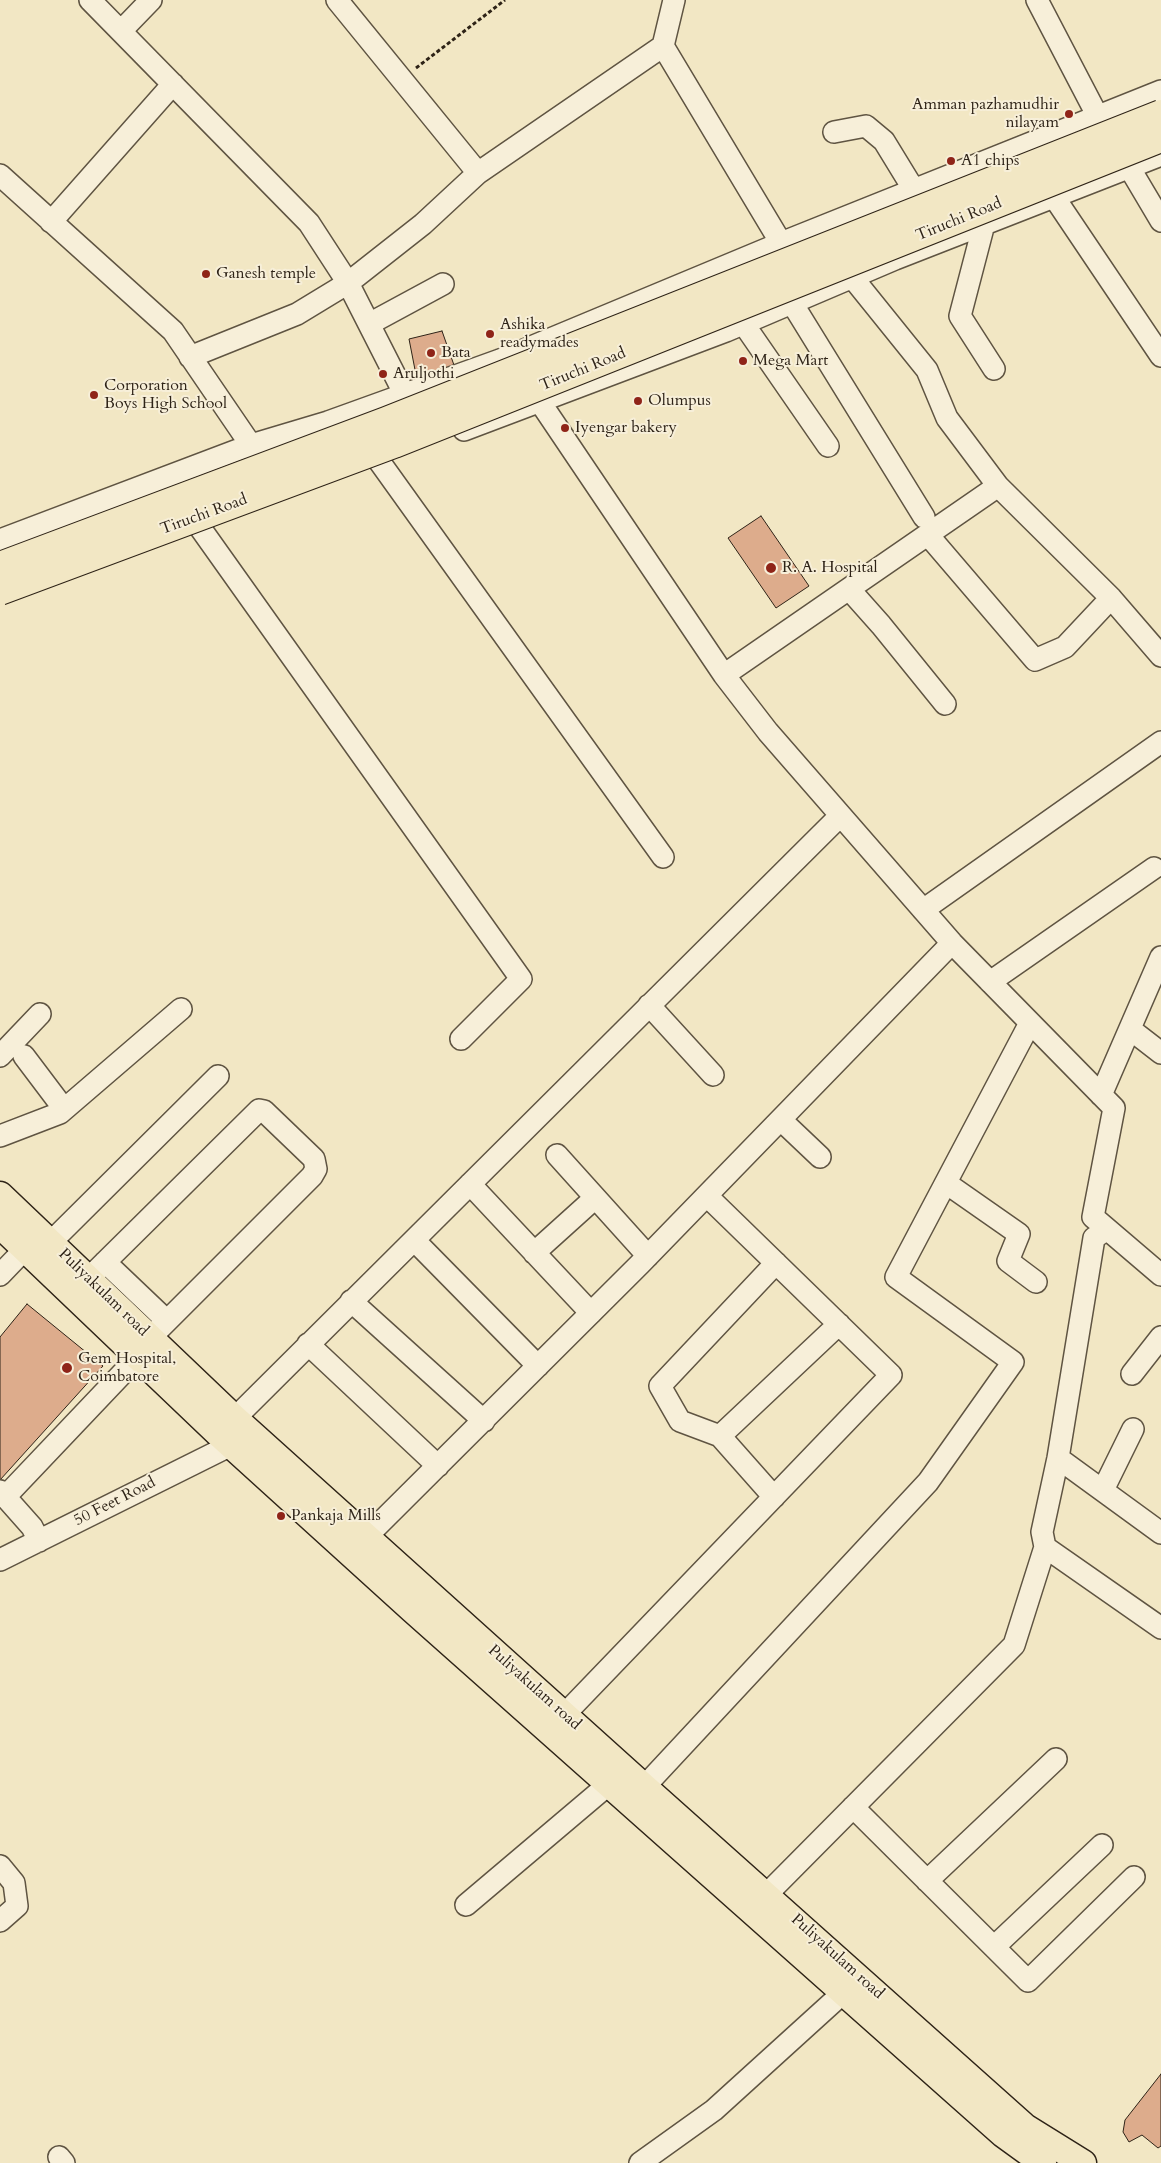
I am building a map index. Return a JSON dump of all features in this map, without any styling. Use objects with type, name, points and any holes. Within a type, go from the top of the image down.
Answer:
[{"type":"highway","name":"Tiruchi Road","points":[[0,566],[386,421],[1161,114]]},
{"type":"highway","name":"Tiruchi Road","points":[[0,591],[412,437],[1161,138]]},
{"type":"main road","name":"Puliyakulam road","points":[[0,1195],[50,1243],[97,1270],[152,1339],[233,1431],[609,1784],[1025,2127],[1083,2163]]},
{"type":"main road","name":"Puliyakulam road","points":[[0,1225],[25,1249],[152,1339]]},
{"type":"main road","name":"Puliyakulam road","points":[[233,1431],[366,1537],[766,1894],[851,1984],[1003,2134],[1044,2163]]},
{"type":"street","points":[[90,0],[309,223],[348,283],[405,395]]},
{"type":"street","points":[[121,31],[151,0]]},
{"type":"street","points":[[337,0],[478,173]]},
{"type":"street","points":[[190,357],[297,314],[348,283],[423,224],[478,173],[663,46],[674,0]]},
{"type":"street","points":[[1037,0],[1097,115]]},
{"type":"street","points":[[663,46],[780,243]]},
{"type":"street","points":[[51,222],[173,84]]},
{"type":"street","points":[[0,540],[251,445],[328,422],[500,360],[780,243],[1161,91]]},
{"type":"street","points":[[834,132],[866,126],[884,141],[914,190]]},
{"type":"street","points":[[0,603],[540,402],[744,323],[852,277],[1161,155]]},
{"type":"street","points":[[1129,168],[1161,220]]},
{"type":"street","points":[[0,175],[173,331],[287,496]]},
{"type":"street","points":[[1054,197],[1161,356]]},
{"type":"street","points":[[984,224],[960,316],[994,369]]},
{"type":"street","points":[[852,277],[927,370],[947,418],[998,486],[1111,598],[1161,656]]},
{"type":"street","points":[[369,324],[443,284]]},
{"type":"street","points":[[792,303],[926,526],[1036,660],[1065,646],[1111,598]]},
{"type":"street","points":[[744,323],[828,446]]},
{"type":"street","points":[[540,402],[724,675],[768,732],[952,943],[1114,1108],[1093,1217],[1161,1275]]},
{"type":"street","points":[[379,461],[663,857]]},
{"type":"street","points":[[724,675],[849,589],[926,526],[998,486]]},
{"type":"street","points":[[201,529],[521,979],[461,1039]]},
{"type":"street","points":[[849,589],[945,704]]},
{"type":"street","points":[[923,910],[1161,742]]},
{"type":"street","name":"50 Feet Road","points":[[0,1560],[39,1541],[233,1431],[308,1344],[840,816]]},
{"type":"street","points":[[990,982],[1154,868]]},
{"type":"street","points":[[366,1537],[648,1256],[952,943]]},
{"type":"street","points":[[1101,1095],[1161,957]]},
{"type":"street","points":[[649,1005],[713,1075]]},
{"type":"street","points":[[0,1136],[55,1115],[64,1109],[181,1009]]},
{"type":"street","points":[[0,1056],[40,1014]]},
{"type":"street","points":[[644,1787],[928,1482],[1013,1362],[896,1277],[1030,1023]]},
{"type":"street","points":[[1130,1029],[1161,1053]]},
{"type":"street","points":[[24,1056],[64,1109]]},
{"type":"street","points":[[50,1243],[218,1076]]},
{"type":"street","points":[[39,1541],[32,1527],[3,1494],[312,1176],[316,1169],[314,1159],[264,1111],[259,1110],[97,1270]]},
{"type":"street","points":[[780,1120],[820,1157]]},
{"type":"street","points":[[556,1155],[648,1256]]},
{"type":"street","points":[[946,1183],[1019,1234],[1008,1262],[1036,1282]]},
{"type":"street","points":[[470,1184],[591,1313]]},
{"type":"street","points":[[564,1714],[892,1375],[707,1196]]},
{"type":"street","points":[[534,1253],[596,1198]]},
{"type":"street","points":[[766,1894],[1014,1645],[1045,1547],[1042,1532],[1058,1458],[1094,1238],[1107,1229]]},
{"type":"street","points":[[414,1240],[538,1366]]},
{"type":"street","points":[[0,1276],[25,1249]]},
{"type":"street","points":[[774,1497],[720,1436],[680,1421],[660,1386],[776,1263]]},
{"type":"street","points":[[351,1301],[484,1421]]},
{"type":"street","points":[[720,1436],[839,1324]]},
{"type":"street","points":[[1132,1374],[1161,1336]]},
{"type":"street","points":[[308,1344],[438,1466]]},
{"type":"street","points":[[1103,1490],[1133,1429]]},
{"type":"street","points":[[1058,1458],[1161,1532]]},
{"type":"street","points":[[1045,1547],[1161,1628]]},
{"type":"street","points":[[927,1881],[1056,1759]]},
{"type":"street","points":[[466,1905],[609,1784]]},
{"type":"street","points":[[853,1807],[1028,1981],[1134,1877]]},
{"type":"street","points":[[994,1948],[1102,1845]]},
{"type":"street","points":[[0,1866],[14,1883],[17,1906],[0,1921]]},
{"type":"street","points":[[640,2163],[714,2110],[851,1984]]},
{"type":"path","points":[[401,79],[506,0]]},
{"type":"building","name":"Bata","points":[[442,331],[455,368],[417,380],[409,339]]},
{"type":"building","points":[[761,516],[809,586],[776,608],[728,538]]},
{"type":"building","points":[[27,1304],[103,1366],[0,1480],[0,1337]]},
{"type":"building","points":[[1161,2074],[1161,2146],[1158,2148],[1142,2135],[1129,2142],[1123,2132],[1125,2120]]},
{"type":"place","name":"Amman pazhamudhir nilayam","points":[[1069,114]]},
{"type":"place","name":"A1 chips","points":[[951,161]]},
{"type":"place","name":"Ganesh temple","points":[[206,274]]},
{"type":"place","name":"Ashika readymades","points":[[490,334]]},
{"type":"place","name":"Bata","points":[[431,353]]},
{"type":"place","name":"Mega Mart","points":[[743,361]]},
{"type":"place","name":"Aruljothi","points":[[383,374]]},
{"type":"place","name":"Corporation Boys High School","points":[[94,395]]},
{"type":"place","name":"Olumpus","points":[[638,401]]},
{"type":"place","name":"Iyengar bakery","points":[[565,428]]},
{"type":"place","name":"R. A. Hospital","points":[[771,568]]},
{"type":"place","name":"Gem Hospital, Coimbatore","points":[[67,1368]]},
{"type":"place","name":"Pankaja Mills","points":[[281,1516]]}]
